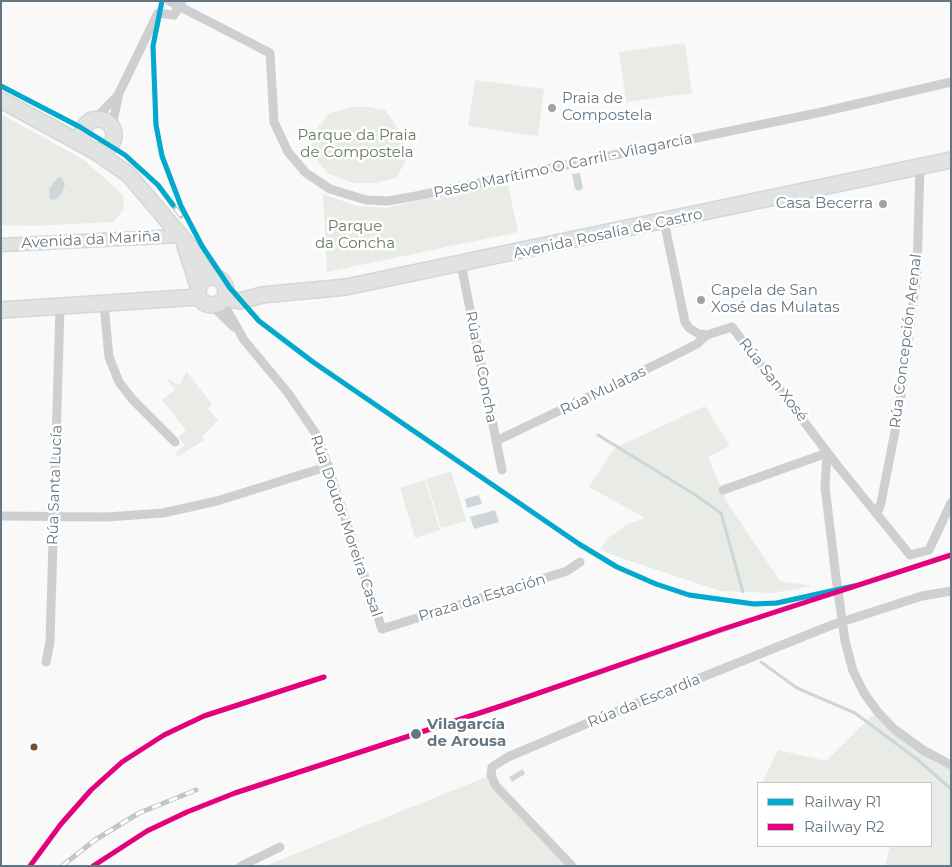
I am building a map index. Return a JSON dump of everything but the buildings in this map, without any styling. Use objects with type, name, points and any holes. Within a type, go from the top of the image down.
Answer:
[{"type":"main road","points":[[1,100],[91,149],[128,174],[181,236],[213,293]]},
{"type":"main road","points":[[60,132],[90,122],[104,120],[113,131],[117,149],[128,174]]},
{"type":"main road","points":[[90,122],[82,137],[91,149]]},
{"type":"main road","points":[[91,149],[107,148],[113,131]]},
{"type":"main road","name":"Avenida Rosalía de Castro","points":[[1,310],[104,304],[213,293],[240,301],[262,295],[334,290],[951,160]]},
{"type":"street","points":[[113,131],[120,93],[158,13],[174,15],[180,4],[169,1]]},
{"type":"street","name":"Paseo Marítimo O Carril - Vilagarcía","points":[[180,4],[270,54],[274,122],[288,152],[306,173],[330,188],[366,200],[388,201],[822,112],[951,82]]},
{"type":"street","points":[[90,122],[120,93]]},
{"type":"street","name":"Rúa Concepción Arenal","points":[[877,514],[899,411],[916,273],[920,166]]},
{"type":"street","points":[[664,221],[685,322],[694,332],[707,335]]},
{"type":"street","name":"Avenida da Mariña","points":[[1,245],[181,236]]},
{"type":"street","name":"Rúa da Concha","points":[[460,264],[502,470]]},
{"type":"street","name":"Rúa Doutor Moreira Casal","points":[[213,293],[236,328],[305,416],[318,437],[382,629]]},
{"type":"street","points":[[104,304],[109,357],[119,382],[175,442]]},
{"type":"street","name":"Rúa Santa Lucía","points":[[46,662],[50,642],[55,517],[60,307]]},
{"type":"street","name":"Rúa San Xosé","points":[[707,335],[732,327],[828,453],[910,556],[929,550],[951,503]]},
{"type":"street","name":"Rúa Mulatas","points":[[496,441],[672,357],[697,344],[707,335]]},
{"type":"street","points":[[723,490],[828,453],[825,487],[845,641],[853,671],[864,693],[877,711],[894,729],[923,750],[951,766]]},
{"type":"street","points":[[1,516],[136,516],[163,513],[217,501],[329,466]]},
{"type":"street","name":"Praza da Estación","points":[[382,629],[567,571],[580,562]]},
{"type":"street","name":"Rúa da Escardia","points":[[572,866],[496,786],[492,775],[492,767],[508,757],[579,727],[832,625],[922,596],[951,591]]},
{"type":"street","points":[[242,866],[280,847]]},
{"type":"green space","points":[[685,43],[692,93],[626,102],[619,52]]},
{"type":"green space","points":[[475,80],[544,89],[538,136],[468,126]]},
{"type":"green space","name":"Parque da Praia de Compostela","points":[[351,107],[369,107],[385,110],[402,135],[405,162],[396,178],[375,183],[354,183],[329,174],[310,153],[314,132],[330,113]]},
{"type":"green space","points":[[1,114],[84,160],[123,195],[124,209],[113,222],[31,226],[1,225]]},
{"type":"green space","name":"Parque da Concha","points":[[507,180],[518,232],[327,272],[323,194],[357,206],[387,208]]},
{"type":"green space","points":[[186,371],[212,404],[208,409],[218,420],[203,436],[204,440],[178,457],[175,453],[185,445],[178,437],[186,430],[162,400],[175,390],[166,378],[180,385]]},
{"type":"green space","points":[[705,406],[730,446],[708,457],[725,499],[780,581],[813,586],[772,593],[720,591],[618,557],[600,549],[608,538],[628,524],[645,518],[589,487],[615,448]]},
{"type":"green space","points":[[451,471],[466,521],[441,528],[426,479]]},
{"type":"green space","points":[[425,480],[440,530],[415,538],[400,488]]},
{"type":"green space","points":[[877,711],[894,729],[951,765],[951,866],[885,866],[890,847],[932,847],[932,782],[762,782],[778,750],[826,761]]},
{"type":"green space","points":[[491,775],[573,866],[265,866]]},
{"type":"shaded area","points":[[580,173],[583,188],[579,191],[575,189],[572,174]]},
{"type":"shaded area","points":[[61,177],[65,184],[62,193],[57,199],[50,200],[49,189],[57,178]]},
{"type":"shaded area","points":[[479,495],[482,504],[467,508],[465,499]]},
{"type":"shaded area","points":[[495,510],[499,522],[474,529],[470,517]]},
{"type":"shaded area","points":[[523,769],[525,774],[512,782],[509,777]]},
{"type":"waterway","points":[[598,435],[694,494],[721,513],[743,592]]},
{"type":"waterway","points":[[761,662],[797,688],[855,713],[918,760],[951,789]]},
{"type":"railway","points":[[162,1],[153,46],[156,125],[162,156],[181,206],[202,246],[230,288],[259,321],[313,362],[579,544],[617,567],[656,584],[689,595],[754,604],[777,603],[854,586]]},
{"type":"railway","points":[[1,86],[80,127],[125,155],[158,185],[181,216]]},
{"type":"railway","points":[[849,588],[951,555]]},
{"type":"railway","points":[[93,866],[147,831],[187,812],[235,793],[507,704],[792,606]]},
{"type":"railway","points":[[30,866],[61,824],[91,790],[122,762],[164,735],[204,716],[324,677]]},
{"type":"railway","points":[[62,866],[95,840],[139,813],[196,790]]},
{"type":"rail line","name":"R1","points":[[162,1],[153,46],[156,125],[162,156],[181,206],[202,246],[230,288],[259,321],[313,362],[579,544],[617,567],[656,584],[689,595],[754,604],[777,603],[854,586]]},
{"type":"rail line","name":"R1","points":[[1,86],[80,127],[125,155],[158,185],[173,205]]},
{"type":"rail line","name":"R2","points":[[93,866],[147,831],[187,812],[235,793],[507,704],[723,629],[951,555]]},
{"type":"rail line","name":"R2","points":[[30,866],[61,824],[91,790],[122,762],[164,735],[204,716],[324,677]]},
{"type":"place","name":"Praia de Compostela","points":[[552,108]]},
{"type":"place","name":"Casa Becerra","points":[[883,204]]},
{"type":"place","name":"Capela de San Xosé das Mulatas","points":[[701,300]]},
{"type":"place","name":"Vilagarcía de Arousa","points":[[416,734]]}]
